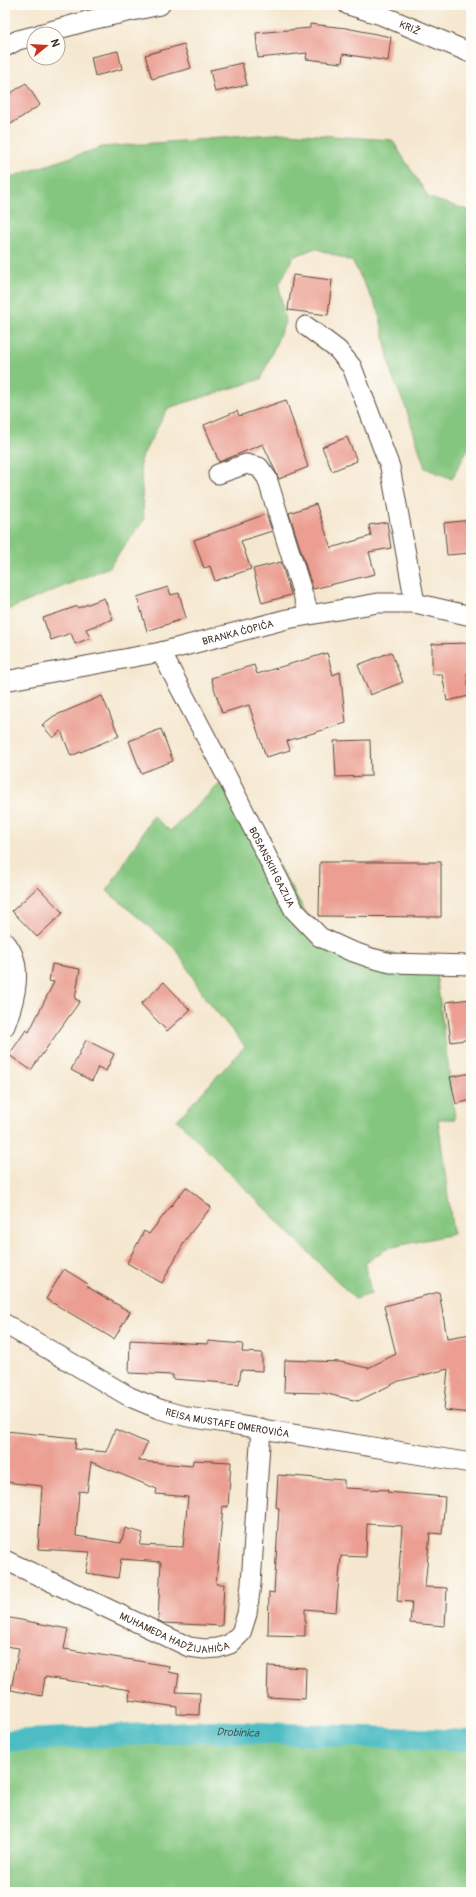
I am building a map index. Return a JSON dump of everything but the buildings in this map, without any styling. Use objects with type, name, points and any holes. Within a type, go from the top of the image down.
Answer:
[{"type":"street","points":[[66,27],[160,5]]},
{"type":"street","name":"KRIŽ","points":[[348,5],[381,15],[471,53]]},
{"type":"street","points":[[5,47],[18,40],[26,38]]},
{"type":"street","points":[[306,326],[338,350],[352,367],[390,467],[415,603]]},
{"type":"street","points":[[218,474],[246,464],[259,467],[267,478],[309,614]]},
{"type":"street","name":"BRANKA ĆOPIĆA","points":[[5,681],[161,652],[309,614],[378,603],[415,603],[471,616]]},
{"type":"street","name":"BOSANSKIH GAZIJA","points":[[161,652],[228,777],[294,910],[320,937],[348,950],[391,963],[471,965]]},
{"type":"street","points":[[5,942],[10,947],[17,969],[14,996],[5,1026]]},
{"type":"street","name":"REISA MUSTAFE OMEROVIĆA","points":[[5,1324],[130,1396],[159,1409],[188,1417],[471,1463]]},
{"type":"street","name":"MUHAMEDA HADŽIJAHIĆA","points":[[5,1560],[189,1647],[204,1649],[218,1648],[230,1644],[241,1633],[247,1614],[251,1584],[261,1428]]},
{"type":"green space","points":[[286,133],[392,140],[429,198],[471,211],[471,443],[452,479],[425,468],[406,408],[392,376],[379,312],[353,262],[315,248],[293,257],[279,285],[285,322],[261,379],[168,408],[140,460],[144,520],[109,567],[5,611],[5,179],[102,147]]},
{"type":"green space","points":[[227,777],[320,937],[435,964],[455,1119],[438,1119],[453,1234],[388,1248],[365,1263],[371,1294],[355,1299],[177,1120],[245,1046],[205,998],[177,950],[107,891],[153,816],[170,831]]},
{"type":"green space","points":[[209,1731],[308,1736],[471,1740],[471,1892],[5,1892],[5,1741]]},
{"type":"waterway","name":"Drobinica","points":[[5,1741],[209,1731],[471,1741]]}]
